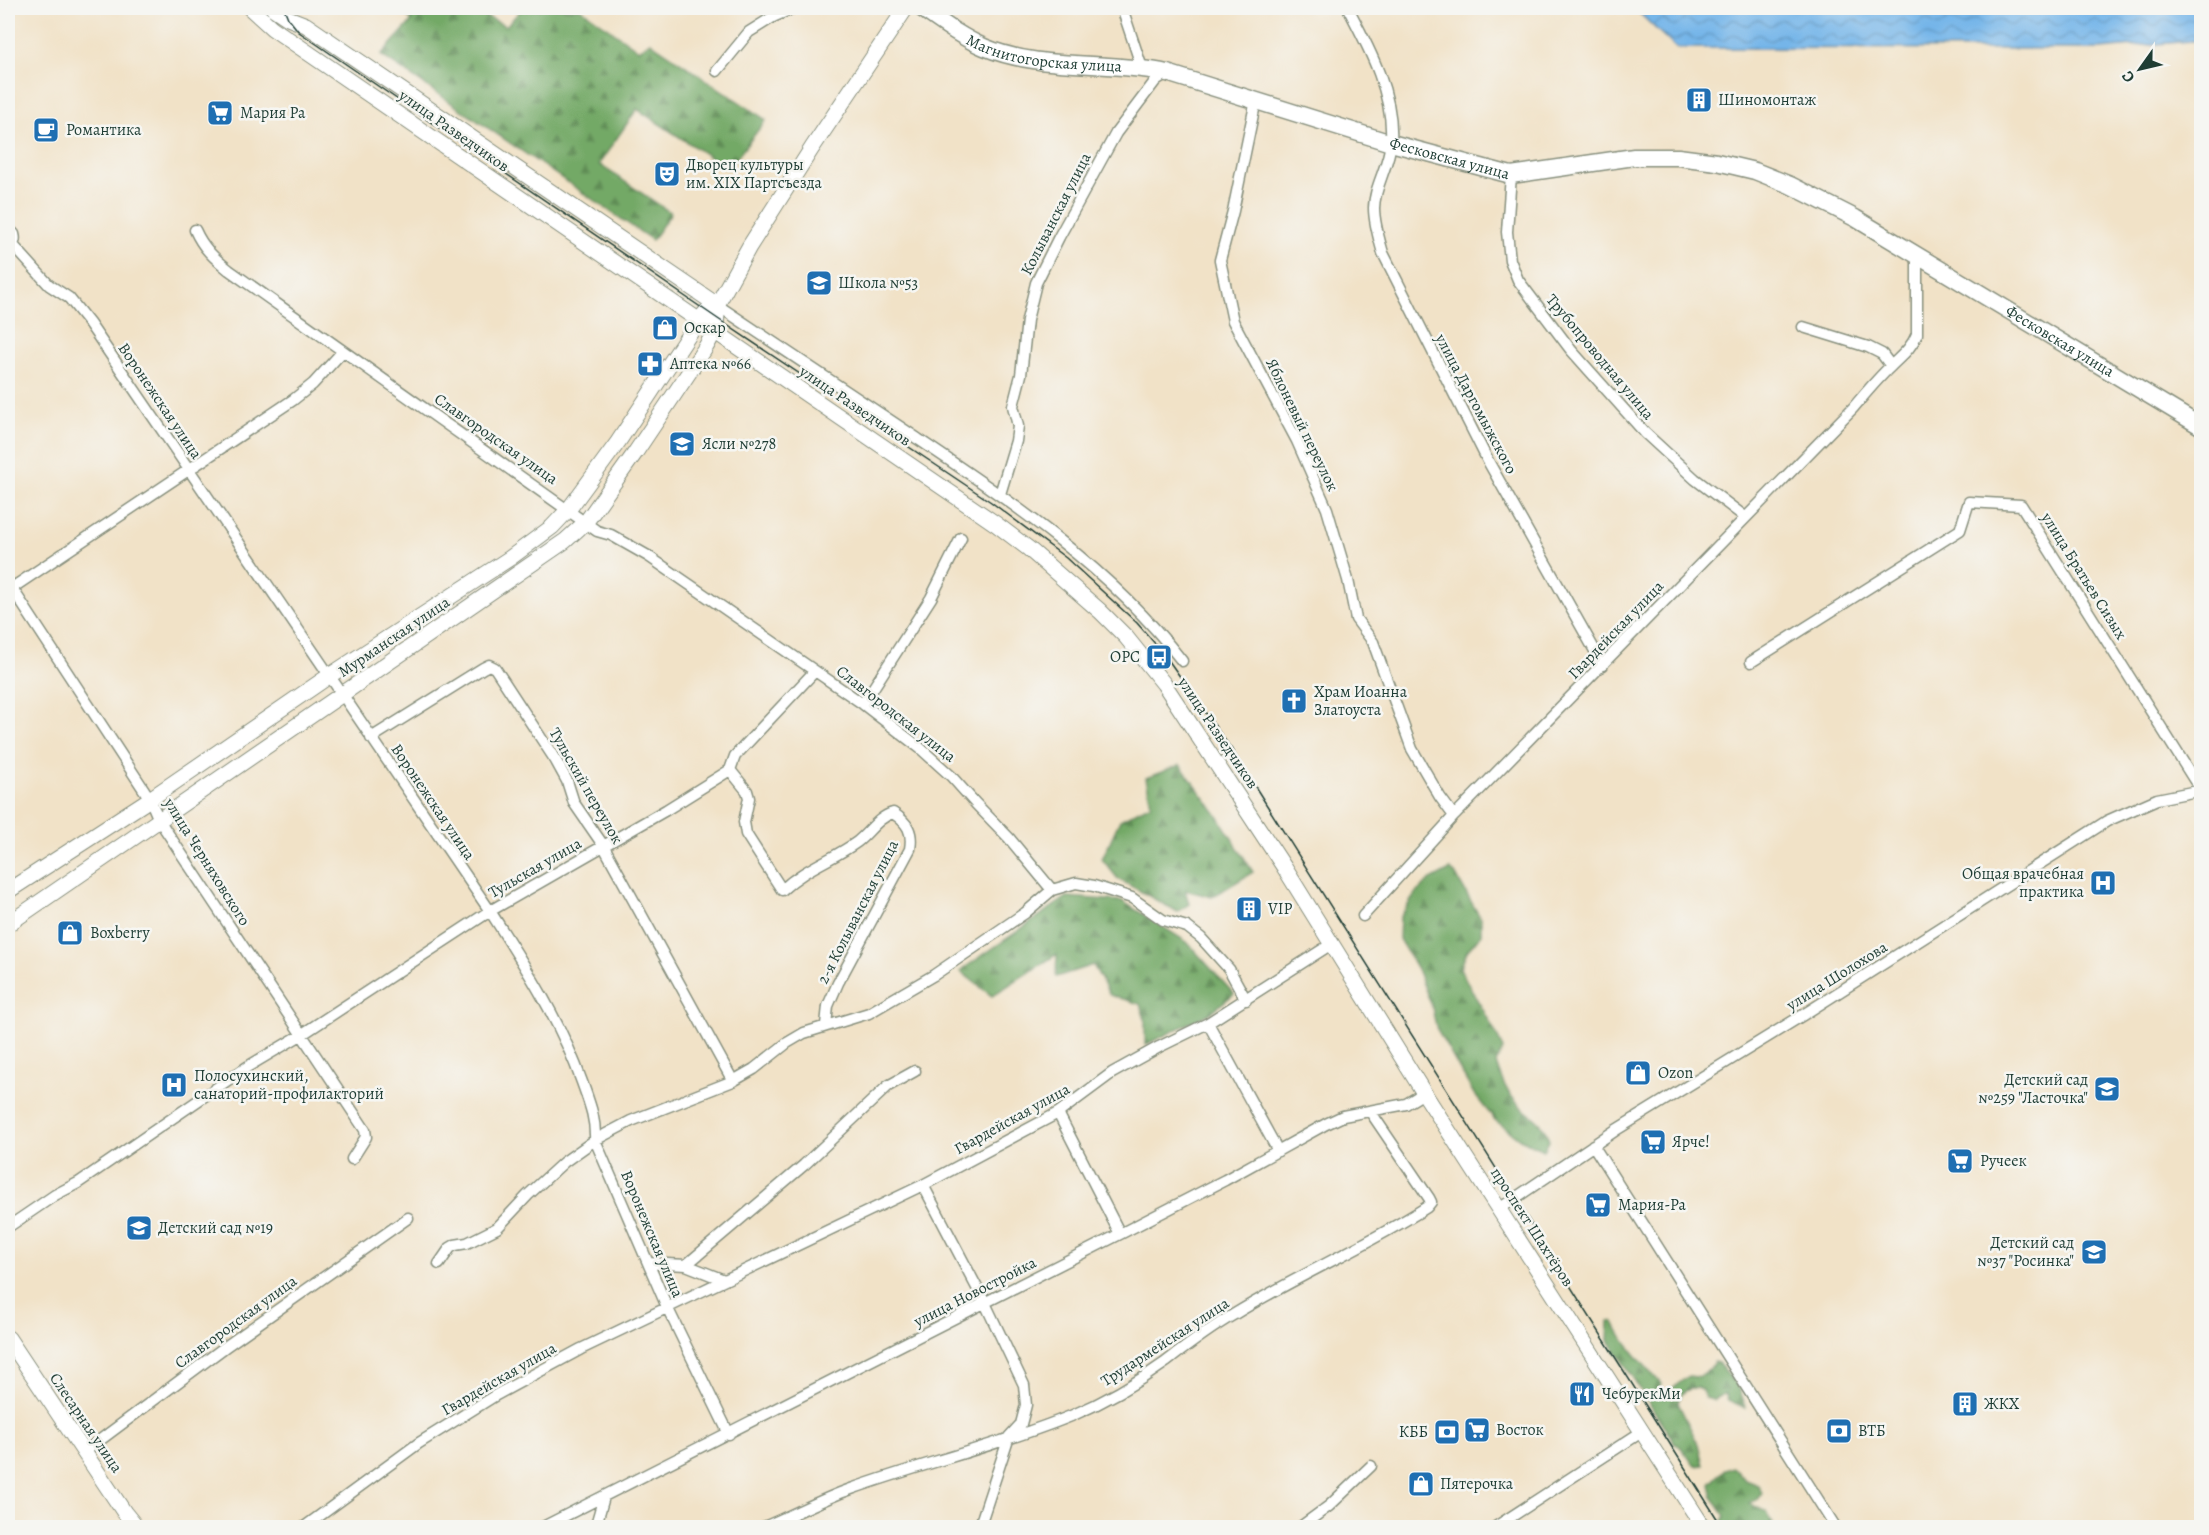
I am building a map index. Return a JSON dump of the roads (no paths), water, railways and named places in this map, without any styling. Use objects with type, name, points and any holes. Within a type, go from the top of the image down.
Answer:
[{"type":"main road","name":"улица Разведчиков","points":[[250,8],[272,28],[996,524],[1029,549],[1100,611],[1126,637],[1146,662],[1190,722],[1333,943]]},
{"type":"main road","name":"улица Разведчиков","points":[[273,8],[288,18],[306,25],[717,305]]},
{"type":"main road","name":"Мурманская улица","points":[[8,891],[150,799],[329,676],[510,558],[552,527],[569,509],[618,442],[698,321],[707,311],[717,305],[749,247],[799,168],[906,8]]},
{"type":"main road","name":"Магнитогорская улица","points":[[921,8],[955,32],[997,51],[1051,61],[1142,68]]},
{"type":"main road","name":"Фесковская улица","points":[[1142,68],[1167,73],[1391,143],[1510,175],[1634,157],[1678,157],[1717,162],[1755,171],[1790,185],[1855,218],[2202,427]]},
{"type":"main road","name":"Мурманская улица","points":[[8,924],[565,541],[586,522],[715,332],[718,319],[717,305]]},
{"type":"main road","name":"проспект Шахтёров","points":[[1333,943],[1424,1093],[1704,1527]]},
{"type":"main road","name":"Слесарная улица","points":[[8,1338],[137,1527]]},
{"type":"street","points":[[717,71],[749,32],[773,17],[794,8]]},
{"type":"street","points":[[1122,8],[1142,68]]},
{"type":"street","name":"улица Даргомыжского","points":[[1348,8],[1367,43],[1390,109],[1391,143],[1374,207],[1383,253],[1488,461],[1603,665]]},
{"type":"street","name":"Колыванская улица","points":[[1000,494],[1016,441],[1018,426],[1013,406],[1021,375],[1027,320],[1036,283],[1116,133],[1156,80],[1167,73]]},
{"type":"street","name":"Яблоневый переулок","points":[[1256,100],[1233,211],[1220,260],[1233,321],[1297,441],[1327,508],[1348,580],[1356,618],[1373,642],[1412,749],[1440,798],[1454,816]]},
{"type":"street","name":"Трубопроводная улица","points":[[1510,175],[1507,232],[1510,260],[1518,280],[1571,350],[1645,433],[1695,479],[1745,517]]},
{"type":"street","name":"Воронежская улица","points":[[8,228],[14,234],[10,247],[49,285],[69,298],[89,323],[490,911],[542,993],[579,1072],[595,1117],[595,1140],[667,1307],[729,1434]]},
{"type":"street","name":"Славгородская улица","points":[[195,230],[209,254],[343,351],[597,531],[611,535],[648,556],[863,704],[920,748],[951,776],[1021,851],[1053,890]]},
{"type":"street","points":[[1803,327],[1868,347],[1882,354],[1891,366],[1903,357],[1917,334],[1917,255]]},
{"type":"street","name":"улица Разведчиков","points":[[717,305],[1000,494],[1055,536],[1105,578],[1164,637],[1182,661]]},
{"type":"street","points":[[10,585],[293,400],[313,384],[343,351]]},
{"type":"street","name":"Гвардейская улица","points":[[1363,916],[1454,816],[1853,408],[1891,366]]},
{"type":"street","name":"улица Братьев Сизых","points":[[1751,662],[1960,530],[1969,502],[2020,505],[2202,789]]},
{"type":"street","points":[[863,704],[931,598],[961,538]]},
{"type":"street","name":"улица Черняховского","points":[[10,585],[150,799],[159,820],[365,1130],[366,1137],[363,1144],[352,1159]]},
{"type":"street","name":"Тульский переулок","points":[[371,738],[489,665],[495,668],[556,761],[567,781],[574,803],[603,845],[733,1081]]},
{"type":"street","name":"Тульская улица","points":[[8,1227],[55,1195],[78,1183],[247,1067],[302,1035],[490,911],[666,810],[730,770],[735,756],[815,671]]},
{"type":"street","name":"2-я Колыванская улица","points":[[730,770],[747,791],[749,798],[744,822],[746,834],[782,890],[807,870],[857,842],[886,815],[893,813],[907,824],[912,836],[910,849],[838,983],[828,1006],[826,1025]]},
{"type":"street","name":"улица Шолохова","points":[[1499,1209],[1593,1145],[2107,821],[2157,799],[2202,789]]},
{"type":"street","points":[[440,1263],[450,1248],[467,1244],[497,1228],[557,1168],[595,1140],[631,1121],[733,1081],[754,1069],[795,1038],[826,1025],[844,1022],[869,1013],[909,991],[1025,913],[1053,890],[1076,883],[1094,886],[1132,898],[1163,920],[1186,927],[1201,938],[1229,969],[1246,1000]]},
{"type":"street","name":"Гвардейская улица","points":[[303,1527],[419,1443],[496,1395],[581,1349],[922,1185],[1058,1113],[1112,1073],[1208,1023],[1333,943]]},
{"type":"street","points":[[1208,1023],[1278,1151]]},
{"type":"street","points":[[686,1265],[804,1165],[888,1086],[915,1071]]},
{"type":"street","name":"улица Новостройка","points":[[541,1527],[729,1434],[1120,1234],[1343,1116],[1406,1104],[1424,1093]]},
{"type":"street","name":"Трудармейская улица","points":[[764,1527],[849,1489],[1071,1416],[1128,1387],[1165,1363],[1198,1336],[1233,1314],[1396,1228],[1427,1207],[1431,1202],[1429,1198],[1371,1111]]},
{"type":"street","points":[[1058,1113],[1120,1234]]},
{"type":"street","points":[[1593,1145],[1836,1527]]},
{"type":"street","points":[[922,1185],[985,1303],[1024,1385],[1026,1406],[1021,1424],[1009,1437],[979,1527]]},
{"type":"street","name":"Славгородская улица","points":[[84,1452],[225,1347],[408,1218]]},
{"type":"street","points":[[648,1263],[686,1265],[724,1280]]},
{"type":"street","points":[[1494,1527],[1643,1431]]},
{"type":"street","points":[[1299,1527],[1329,1506],[1371,1466]]},
{"type":"street","points":[[595,1527],[604,1497]]},
{"type":"water","points":[[1634,8],[2201,8],[2201,40],[2100,49],[1676,48]]},
{"type":"tram line","points":[[284,8],[288,18],[299,32],[718,319],[991,502],[1066,558],[1137,623],[1164,654],[1232,750],[1723,1528]]},
{"type":"place","name":"Шиномонтаж","points":[[1699,100]]},
{"type":"place","name":"Мария Ра","points":[[220,113]]},
{"type":"place","name":"Романтика","points":[[46,130]]},
{"type":"place","name":"Дворец культуры им. XIX Партсъезда","points":[[667,174]]},
{"type":"place","name":"Школа №53","points":[[819,283]]},
{"type":"place","name":"Оскар","points":[[665,328]]},
{"type":"place","name":"Аптека №66","points":[[650,364]]},
{"type":"place","name":"Ясли №278","points":[[682,444]]},
{"type":"place","name":"ОРС","points":[[1159,657]]},
{"type":"place","name":"Храм Иоанна Златоуста","points":[[1294,701]]},
{"type":"place","name":"Общая врачебная практика","points":[[2103,883]]},
{"type":"place","name":"VIP","points":[[1249,909]]},
{"type":"place","name":"Boxberry","points":[[70,933]]},
{"type":"place","name":"Ozon","points":[[1638,1073]]},
{"type":"place","name":"Полосухинский, санаторий-профилакторий","points":[[174,1085]]},
{"type":"place","name":"Детский сад №259 \"Ласточка\"","points":[[2107,1089]]},
{"type":"place","name":"Ярче!","points":[[1653,1142]]},
{"type":"place","name":"Ручеек","points":[[1960,1161]]},
{"type":"place","name":"Мария-Ра","points":[[1598,1205]]},
{"type":"place","name":"Детский сад №19","points":[[139,1228]]},
{"type":"place","name":"Детский сад №37 \"Росинка\"","points":[[2094,1252]]},
{"type":"place","name":"ЧебурекМи","points":[[1582,1394]]},
{"type":"place","name":"ЖКХ","points":[[1965,1404]]},
{"type":"place","name":"Восток","points":[[1477,1430]]},
{"type":"place","name":"ВТБ","points":[[1839,1431]]},
{"type":"place","name":"КББ","points":[[1447,1432]]},
{"type":"place","name":"Пятерочка","points":[[1421,1484]]}]
